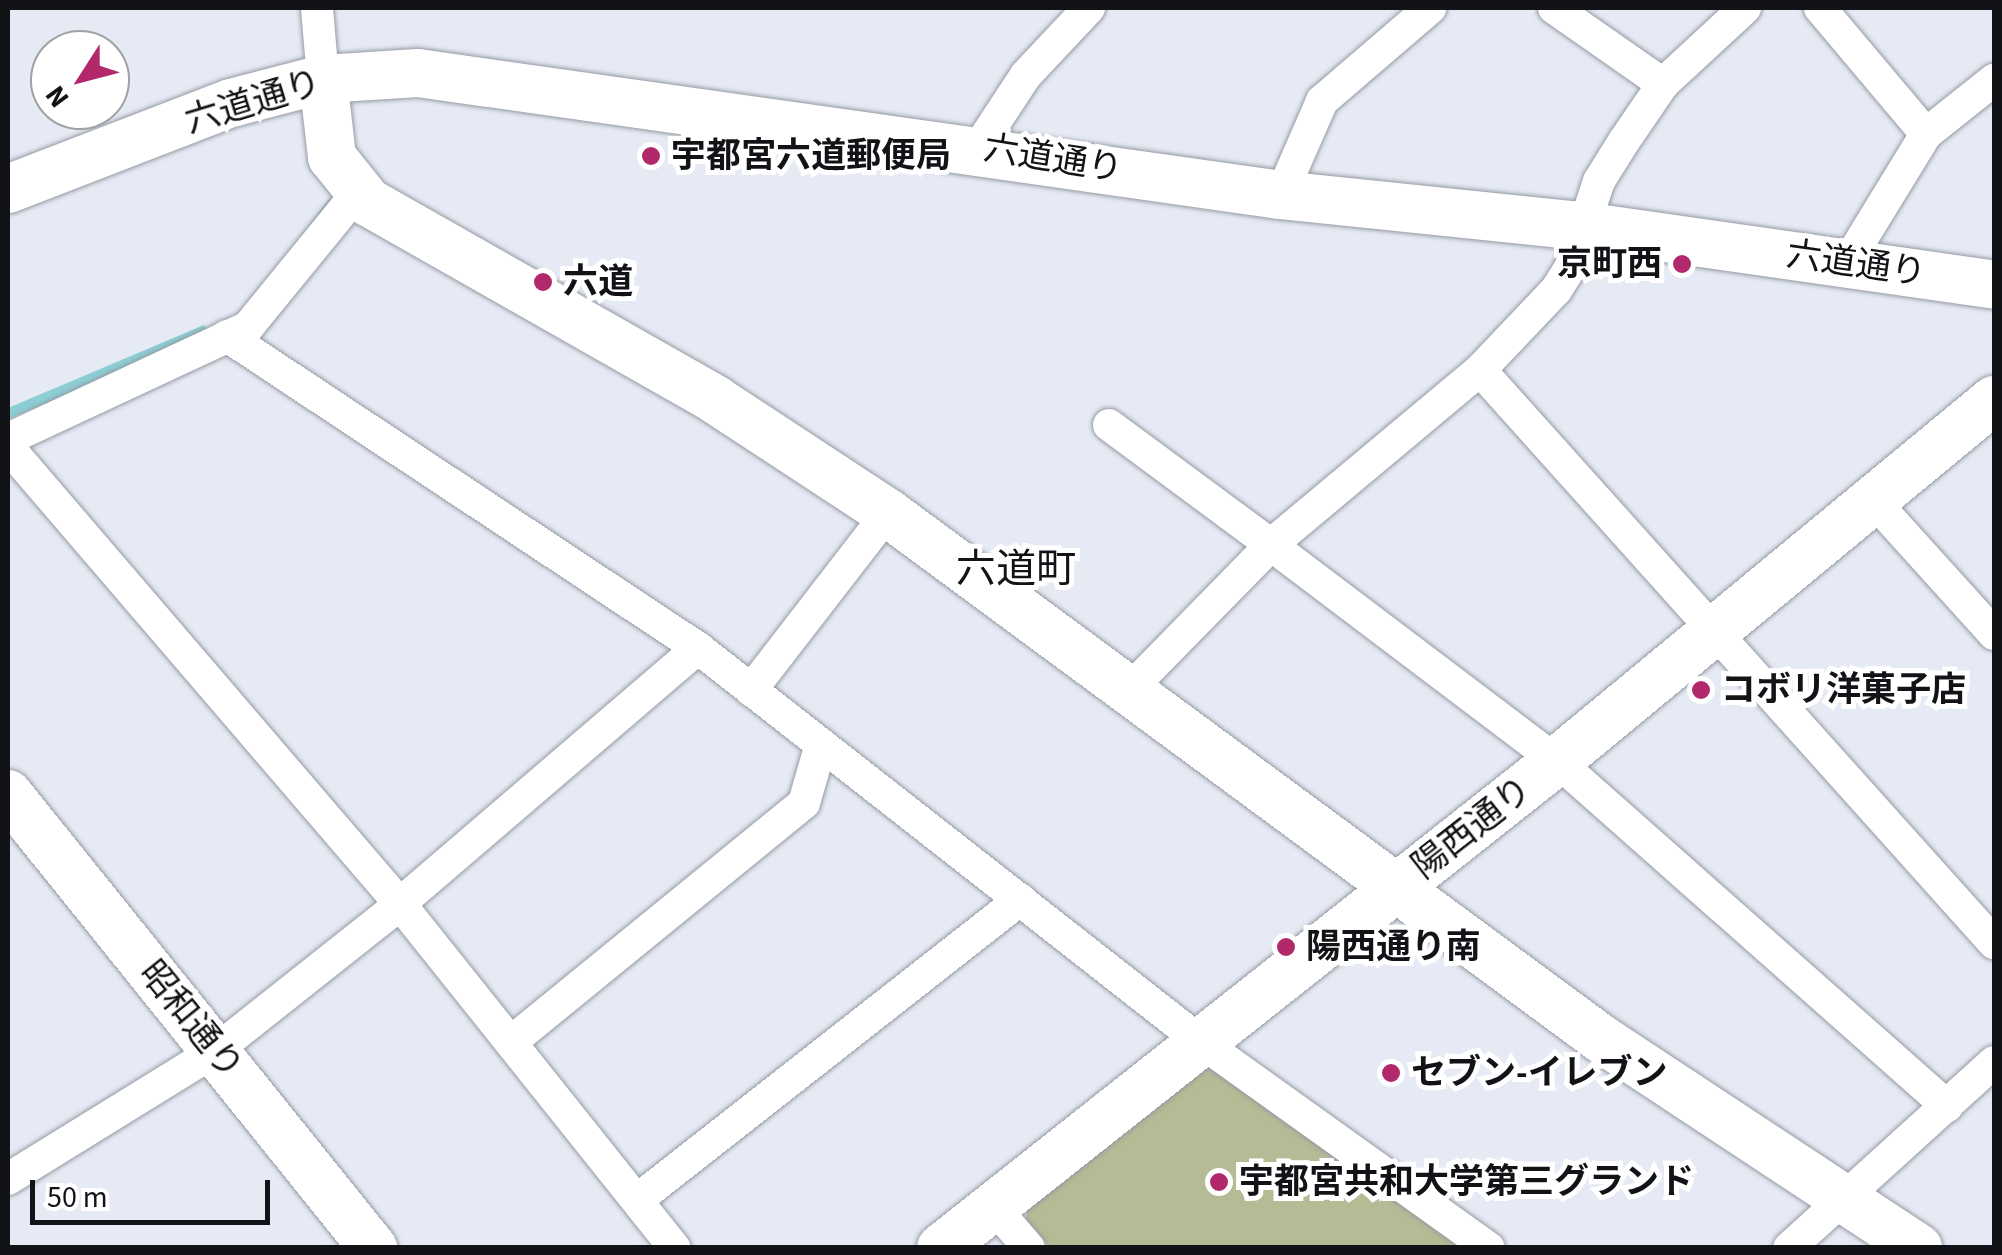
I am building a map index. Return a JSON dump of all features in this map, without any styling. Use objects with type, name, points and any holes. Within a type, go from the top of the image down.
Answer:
[{"type":"street","points":[[317,8],[326,141],[358,192],[392,218],[716,400],[888,512],[1132,687],[1600,1038],[1918,1248]]},
{"type":"street","points":[[978,148],[1026,75],[1089,8]]},
{"type":"street","points":[[1282,195],[1322,101],[1430,8]]},
{"type":"street","points":[[1554,8],[1663,84]]},
{"type":"street","points":[[1132,687],[1272,545],[1480,370],[1556,290],[1599,182],[1663,84],[1745,8]]},
{"type":"street","points":[[1820,8],[1926,134]]},
{"type":"street","name":"六道通り","points":[[8,188],[232,103],[323,78],[456,75],[1282,195],[1582,226],[1994,284]]},
{"type":"street","points":[[1847,263],[1926,134],[1994,80]]},
{"type":"street","points":[[8,439],[248,327],[358,192]]},
{"type":"street","points":[[227,336],[698,648],[1201,1042],[1489,1248]]},
{"type":"street","points":[[1480,370],[1994,943]]},
{"type":"street","name":"陽西通り","points":[[941,1248],[1557,761],[1994,400]]},
{"type":"street","points":[[1109,425],[1557,761],[1946,1106]]},
{"type":"street","points":[[8,448],[400,904],[674,1248]]},
{"type":"street","points":[[1872,499],[1994,634]]},
{"type":"street","points":[[752,690],[888,512]]},
{"type":"street","points":[[8,1179],[204,1058],[400,904],[698,648]]},
{"type":"street","points":[[510,1042],[804,803],[821,744]]},
{"type":"street","name":"昭和通り","points":[[8,794],[340,1248]]},
{"type":"street","name":"昭和通り","points":[[8,837],[373,1248]]},
{"type":"street","points":[[637,1200],[1020,900]]},
{"type":"street","points":[[1789,1248],[1994,1062]]},
{"type":"street","points":[[993,1206],[1030,1248]]},
{"type":"green space","name":"宇都宮共和大学第三グランド","points":[[1207,1065],[1464,1247],[1049,1247],[1026,1221],[1027,1209]]},
{"type":"water","points":[[329,199],[337,205],[241,333],[233,327]]},
{"type":"water","points":[[204,325],[212,334],[8,419],[8,408]]},
{"type":"place","name":"宇都宮六道郵便局","points":[[651,156]]},
{"type":"place","name":"京町西","points":[[1682,264]]},
{"type":"place","name":"六道","points":[[543,282]]},
{"type":"place","name":"コボリ洋菓子店","points":[[1701,690]]},
{"type":"place","name":"陽西通り南","points":[[1286,947]]},
{"type":"place","name":"セブン-イレブン","points":[[1391,1073]]},
{"type":"place","name":"宇都宮共和大学第三グランド","points":[[1219,1182]]},
{"type":"district","name":"六道町","points":[[1016,570]]}]
